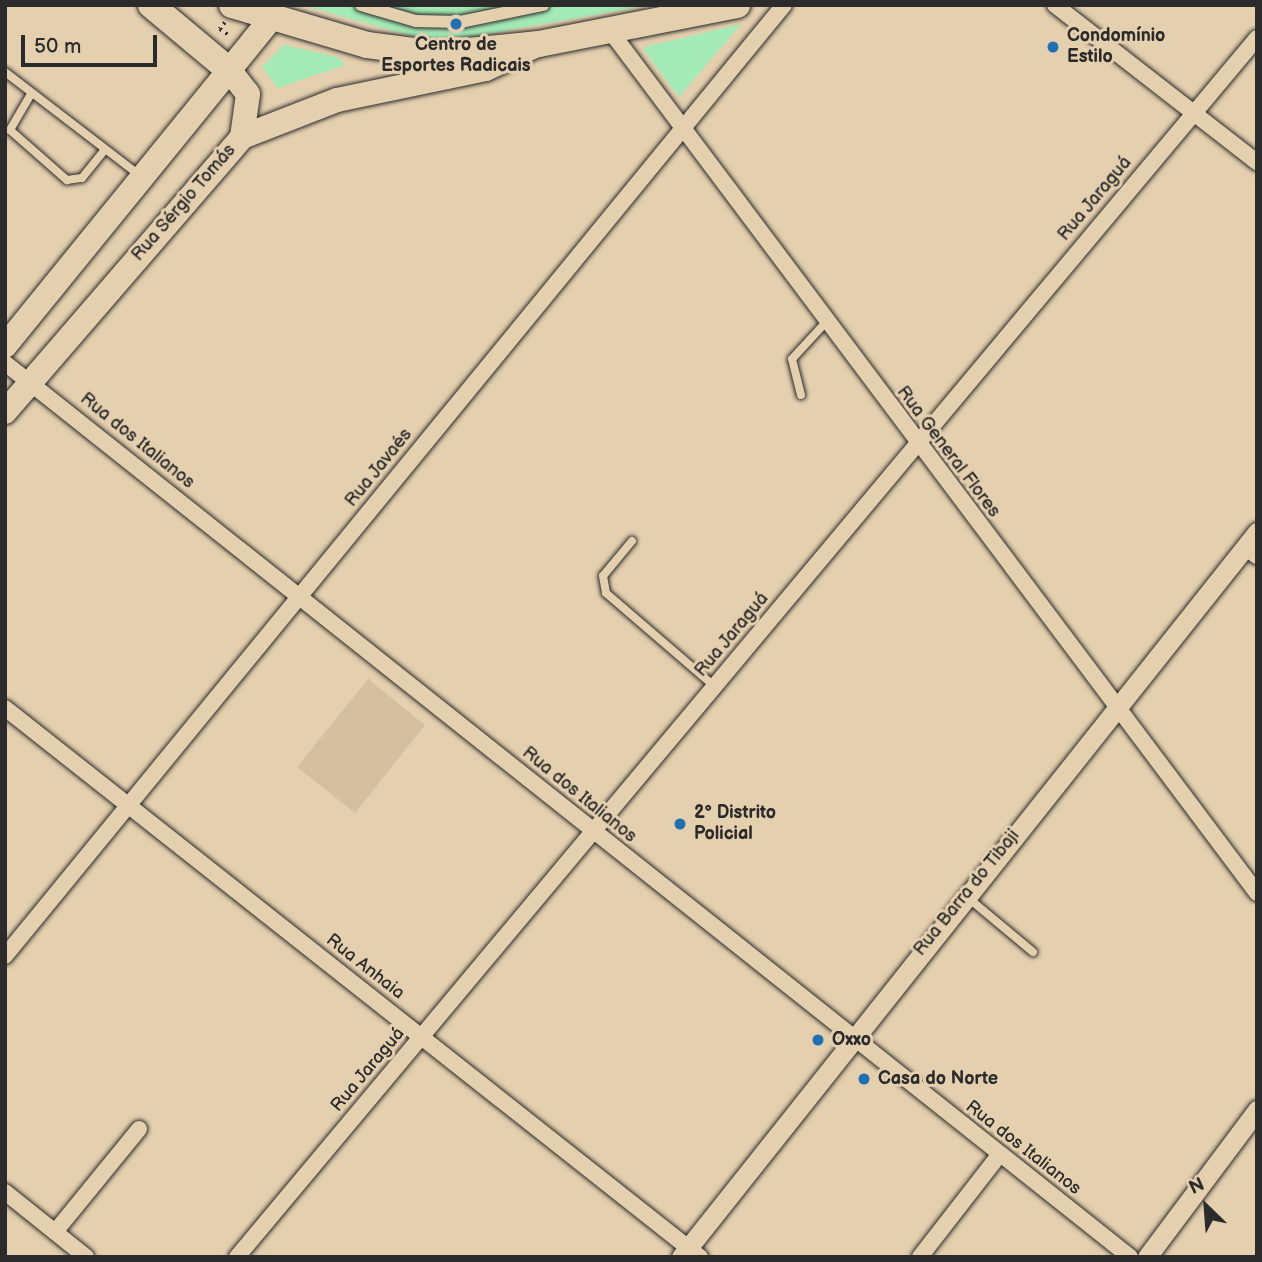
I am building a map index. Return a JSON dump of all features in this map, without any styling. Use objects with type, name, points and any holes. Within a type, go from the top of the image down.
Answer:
[{"type":"highway","points":[[151,5],[230,71]]},
{"type":"highway","points":[[232,5],[271,19],[406,52],[539,44],[611,32],[737,5]]},
{"type":"main road","points":[[5,346],[271,19]]},
{"type":"main road","name":"Rua Sérgio Tomás","points":[[5,412],[242,137],[337,100],[486,69],[539,44]]},
{"type":"main road","points":[[230,71],[248,94],[242,137]]},
{"type":"street","points":[[361,5],[415,21],[460,22],[544,5]]},
{"type":"street","name":"Rua Javaés","points":[[5,956],[784,5]]},
{"type":"street","points":[[1055,5],[1257,162]]},
{"type":"street","name":"Rua General Flores","points":[[611,32],[680,130],[1257,893]]},
{"type":"street","name":"Rua Jaraguá","points":[[237,1257],[1257,37]]},
{"type":"street","name":"Rua dos Italianos","points":[[5,362],[1130,1257]]},
{"type":"street","name":"Rua Barra do Tibaji","points":[[690,1254],[853,1036],[1117,706],[1253,545]]},
{"type":"street","name":"Rua Anhaia","points":[[5,708],[422,1036],[690,1254]]},
{"type":"street","points":[[1147,1257],[1257,1110]]},
{"type":"street","points":[[55,1232],[139,1129]]},
{"type":"street","points":[[920,1257],[999,1155]]},
{"type":"street","points":[[5,1192],[86,1257]]},
{"type":"lane","points":[[5,72],[103,152],[144,178]]},
{"type":"lane","points":[[31,94],[10,130],[67,180],[82,178],[103,152]]},
{"type":"lane","points":[[801,396],[792,359],[826,322]]},
{"type":"lane","points":[[632,541],[603,576],[606,593],[715,686]]},
{"type":"lane","points":[[965,895],[1033,952]]},
{"type":"shaded area","points":[[368,679],[425,725],[355,813],[297,767]]},
{"type":"green space","name":"Centro de Esportes Radicais","points":[[302,5],[651,5],[436,43]]},
{"type":"green space","points":[[741,24],[679,97],[645,52],[644,47]]},
{"type":"green space","points":[[284,45],[338,57],[345,65],[278,88],[262,67]]},
{"type":"place","name":"Centro de Esportes Radicais","points":[[456,24]]},
{"type":"place","name":"Condomínio Estilo","points":[[1053,47]]},
{"type":"place","name":"2º Distrito Policial","points":[[680,824]]},
{"type":"place","name":"Oxxo","points":[[818,1040]]},
{"type":"place","name":"Casa do Norte","points":[[864,1079]]}]
